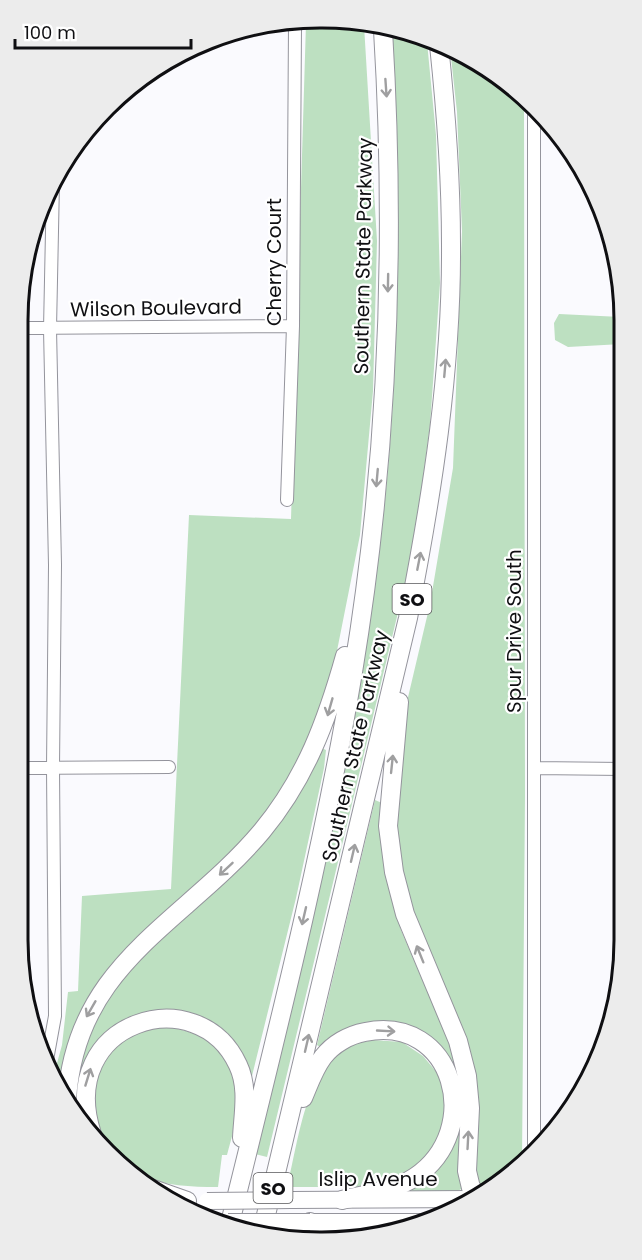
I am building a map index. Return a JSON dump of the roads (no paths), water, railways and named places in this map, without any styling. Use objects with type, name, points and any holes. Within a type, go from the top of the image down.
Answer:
[{"type":"highway","name":"Southern State Parkway","points":[[230,1217],[316,864],[353,670],[364,590],[383,404],[388,300],[390,200],[382,35]]},
{"type":"highway","name":"Southern State Parkway","points":[[263,1226],[408,618],[427,519],[448,334],[451,245],[440,54]]},
{"type":"highway","points":[[69,1086],[73,1056],[84,1021],[104,986],[129,956],[230,865],[262,830],[289,795],[328,717],[364,590]]},
{"type":"highway","points":[[408,618],[390,775],[388,826],[394,872],[405,914],[458,1041],[467,1076],[470,1108],[467,1171],[472,1189]]},
{"type":"highway","points":[[85,1112],[85,1088],[92,1063],[106,1043],[124,1029],[167,1018],[188,1022],[209,1031],[225,1045],[239,1066],[245,1092],[238,1188]]},
{"type":"highway","points":[[284,1141],[311,1078],[324,1057],[338,1043],[358,1034],[379,1029],[400,1032],[421,1041],[437,1055],[449,1075],[454,1099],[453,1121],[446,1142],[434,1160],[416,1176],[396,1186],[342,1200]]},
{"type":"highway","points":[[310,1222],[333,1231]]},
{"type":"main road","name":"Islip Avenue","points":[[191,1201],[454,1199]]},
{"type":"main road","points":[[249,1223],[399,1221]]},
{"type":"street","name":"Cherry Court","points":[[287,500],[294,326],[295,30]]},
{"type":"street","name":"Spur Drive South","points":[[534,120],[534,1140]]},
{"type":"street","points":[[49,1047],[55,1016],[53,768],[55,565],[50,329],[53,206]]},
{"type":"street","name":"Wilson Boulevard","points":[[28,328],[294,326]]},
{"type":"street","points":[[28,768],[169,767]]},
{"type":"street","points":[[534,768],[614,769]]}]
